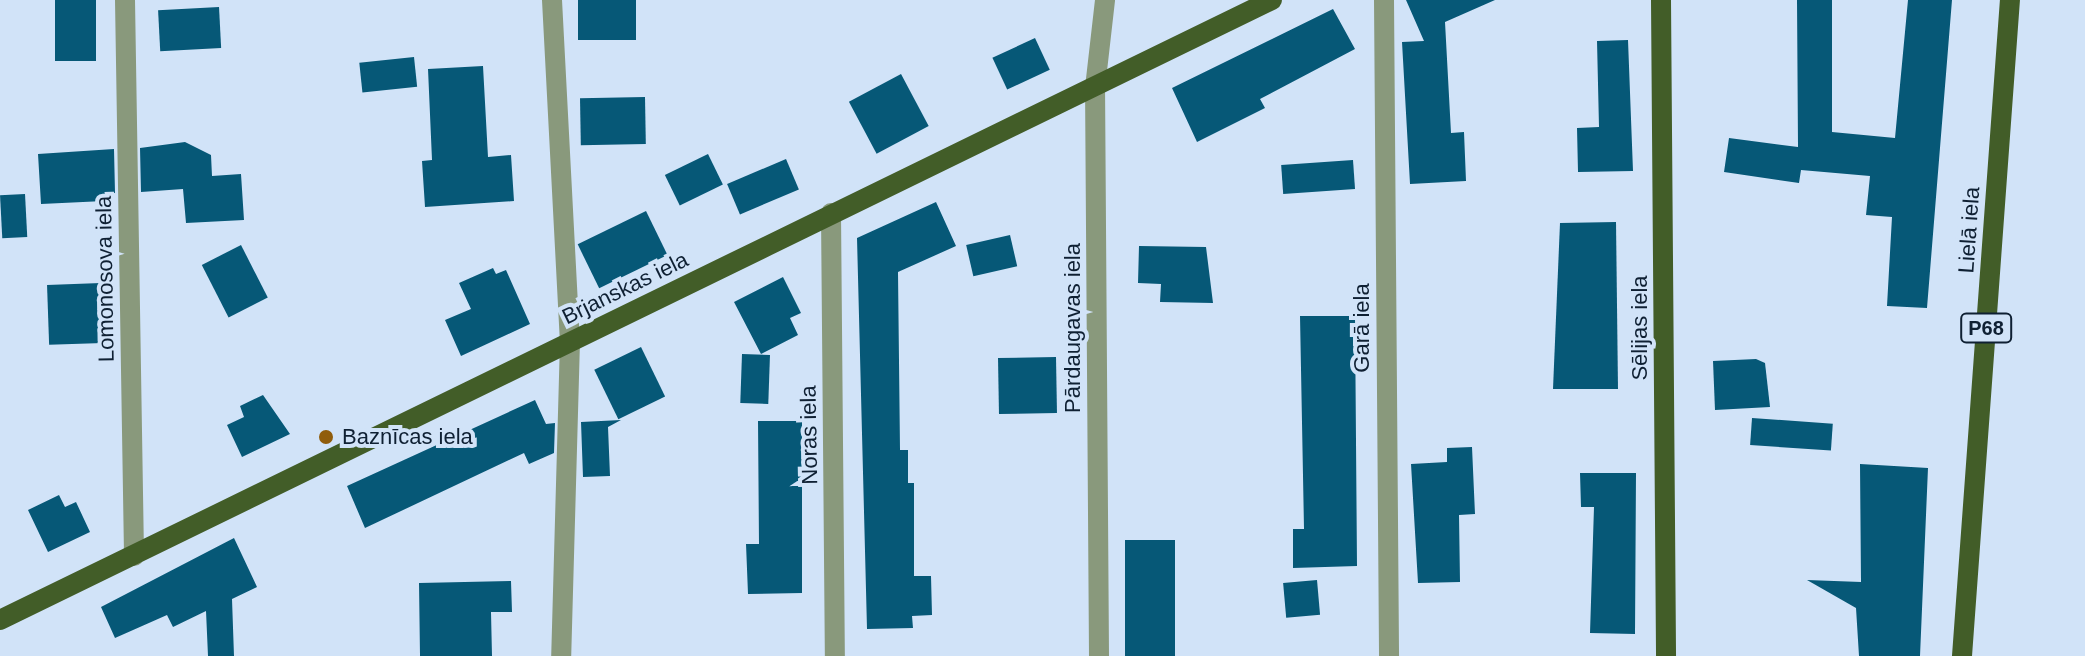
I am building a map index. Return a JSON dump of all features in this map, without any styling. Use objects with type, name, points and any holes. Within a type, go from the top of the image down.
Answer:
[{"type":"main road","name":"Brjanskas iela","points":[[0,620],[1272,0]]},
{"type":"main road","name":"Sēlijas iela","points":[[1661,0],[1666,656]]},
{"type":"main road","name":"Lielā iela","points":[[1962,656],[2010,0]]},
{"type":"street","name":"Lomonosova iela","points":[[125,0],[134,556]]},
{"type":"street","points":[[552,0],[570,341],[561,656]]},
{"type":"street","name":"Pārdaugavas iela","points":[[1099,656],[1095,88],[1105,0]]},
{"type":"street","name":"Garā iela","points":[[1384,0],[1389,656]]},
{"type":"street","name":"Noras iela","points":[[831,213],[835,656]]},
{"type":"building","points":[[55,0],[96,0],[96,61],[55,61]]},
{"type":"building","points":[[578,0],[636,0],[636,40],[578,40]]},
{"type":"building","points":[[1406,0],[1495,0],[1445,22],[1451,133],[1464,132],[1466,181],[1410,184],[1402,42],[1424,41]]},
{"type":"building","points":[[1797,0],[1832,0],[1832,132],[1895,138],[1908,0],[1952,0],[1927,308],[1887,306],[1892,217],[1866,215],[1870,176],[1801,170],[1799,183],[1724,172],[1729,138],[1798,147]]},
{"type":"building","points":[[219,7],[221,48],[160,51],[158,10]]},
{"type":"building","points":[[1333,9],[1355,49],[1260,99],[1265,108],[1197,142],[1172,88]]},
{"type":"building","points":[[1035,38],[1050,70],[1007,90],[992,58]]},
{"type":"building","points":[[1628,40],[1633,171],[1578,172],[1577,128],[1599,127],[1597,41]]},
{"type":"building","points":[[414,57],[417,87],[362,93],[359,63]]},
{"type":"building","points":[[483,66],[488,157],[511,155],[514,201],[425,207],[422,161],[432,160],[428,69]]},
{"type":"building","points":[[901,74],[929,126],[877,154],[849,102]]},
{"type":"building","points":[[645,97],[646,144],[581,145],[580,98]]},
{"type":"building","points":[[185,142],[211,155],[212,176],[241,174],[244,220],[186,223],[183,189],[141,192],[140,148]]},
{"type":"building","points":[[114,149],[115,193],[104,194],[104,201],[41,204],[38,154]]},
{"type":"building","points":[[708,154],[723,185],[680,206],[665,175]]},
{"type":"building","points":[[786,159],[799,189],[740,214],[727,184]]},
{"type":"building","points":[[1353,160],[1355,189],[1283,194],[1281,165]]},
{"type":"building","points":[[25,194],[27,237],[2,238],[0,195]]},
{"type":"building","points":[[936,202],[956,246],[898,272],[900,450],[908,450],[908,483],[914,483],[914,576],[931,576],[932,615],[912,616],[913,628],[867,629],[857,238]]},
{"type":"building","points":[[646,211],[667,255],[599,288],[578,244]]},
{"type":"building","points":[[1616,222],[1618,389],[1553,389],[1560,223]]},
{"type":"building","points":[[1010,235],[1017,266],[973,276],[966,245]]},
{"type":"building","points":[[241,245],[268,298],[229,318],[202,265]]},
{"type":"building","points":[[1139,246],[1206,247],[1213,303],[1160,302],[1161,284],[1138,283]]},
{"type":"building","points":[[493,268],[496,274],[506,270],[530,324],[461,356],[445,320],[471,309],[459,283]]},
{"type":"building","points":[[783,277],[801,313],[790,318],[798,335],[761,354],[734,302]]},
{"type":"building","points":[[101,283],[103,343],[49,345],[47,285]]},
{"type":"building","points":[[1300,316],[1355,316],[1357,566],[1293,568],[1293,529],[1304,529]]},
{"type":"building","points":[[641,347],[665,396],[618,419],[594,370]]},
{"type":"building","points":[[742,354],[770,355],[768,404],[740,403]]},
{"type":"building","points":[[1056,357],[1057,413],[999,414],[998,358]]},
{"type":"building","points":[[1756,359],[1765,363],[1770,407],[1715,410],[1713,361]]},
{"type":"building","points":[[263,395],[290,434],[242,457],[227,425],[244,417],[240,406]]},
{"type":"building","points":[[535,400],[546,424],[555,423],[554,453],[529,464],[524,453],[365,528],[347,486]]},
{"type":"building","points":[[1752,418],[1833,424],[1831,451],[1750,445]]},
{"type":"building","points":[[621,420],[608,427],[610,476],[583,477],[581,422]]},
{"type":"building","points":[[758,421],[802,421],[802,593],[748,594],[746,544],[759,544]]},
{"type":"building","points":[[1472,447],[1475,514],[1459,515],[1460,582],[1418,583],[1411,464],[1447,462],[1447,448]]},
{"type":"building","points":[[1860,464],[1928,468],[1920,656],[1859,656],[1856,608],[1807,580],[1861,582]]},
{"type":"building","points":[[1580,473],[1636,473],[1635,634],[1590,633],[1594,507],[1581,507]]},
{"type":"building","points":[[59,495],[65,507],[76,502],[90,532],[48,552],[28,510]]},
{"type":"building","points":[[234,538],[257,587],[232,599],[234,656],[208,656],[206,611],[173,627],[167,615],[115,638],[101,607]]},
{"type":"building","points":[[1125,540],[1175,540],[1175,656],[1125,656]]},
{"type":"building","points":[[1317,580],[1320,615],[1286,618],[1283,583]]},
{"type":"building","points":[[511,581],[512,612],[491,612],[492,656],[420,656],[419,583]]},
{"type":"place","name":"Baznīcas iela","points":[[326,437]]}]
